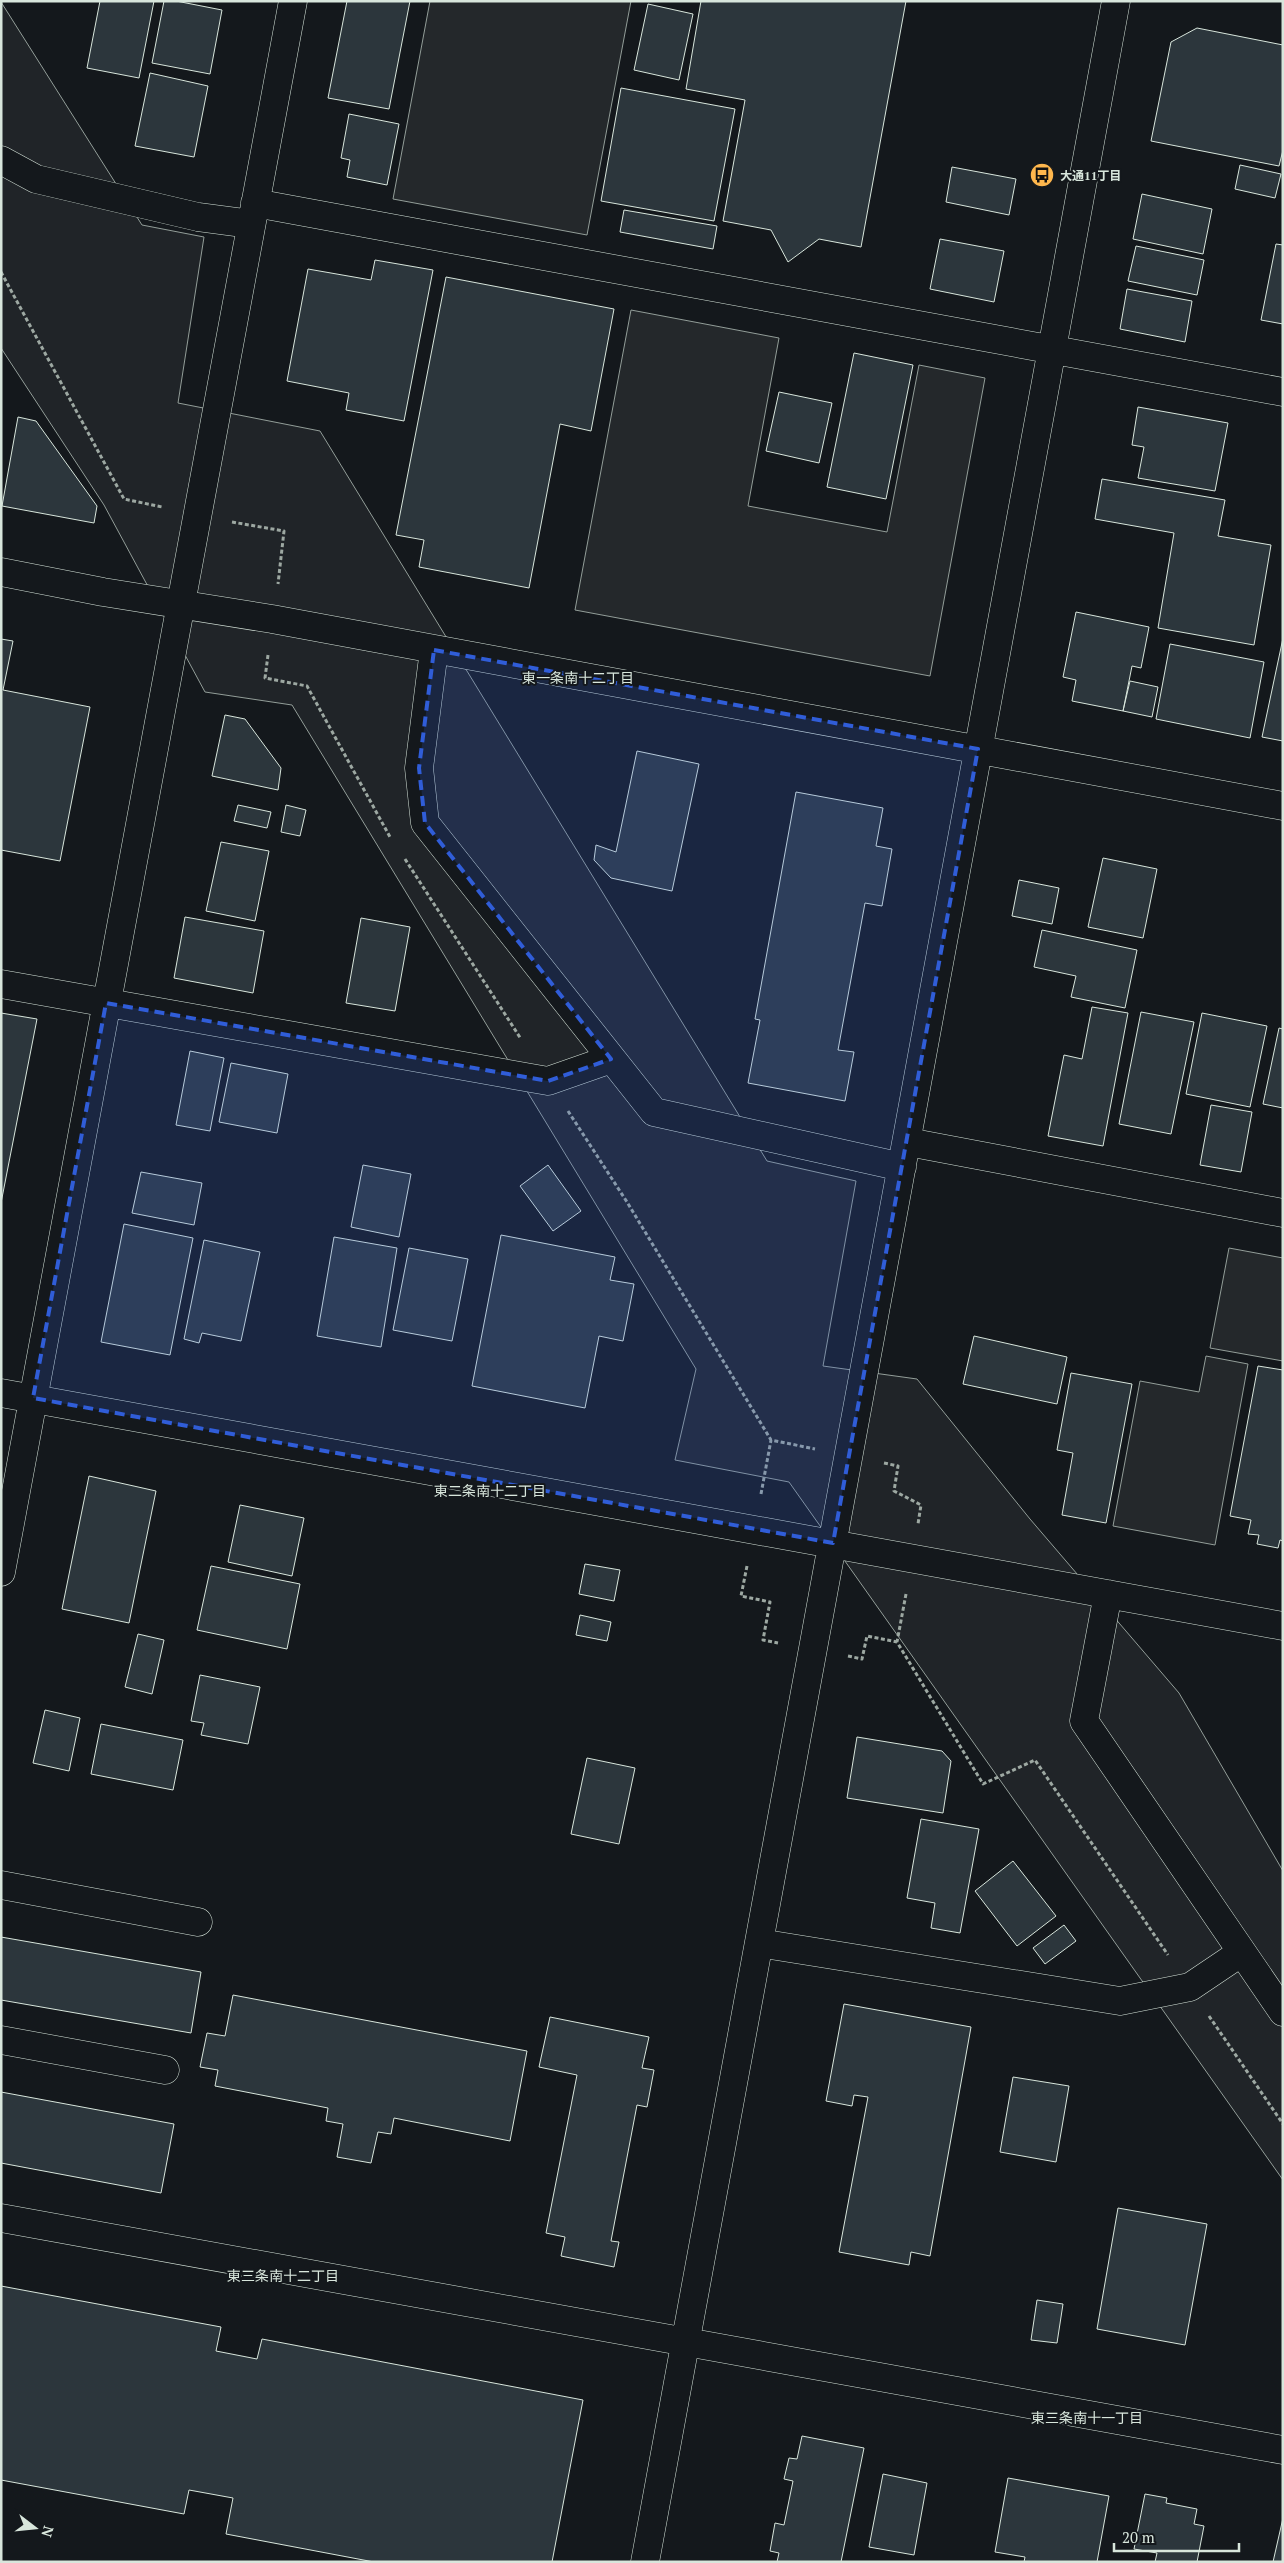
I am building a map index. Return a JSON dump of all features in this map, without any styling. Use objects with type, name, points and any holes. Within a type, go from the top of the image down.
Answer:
[{"type":"street","points":[[1,1572],[293,1]]},
{"type":"street","points":[[645,2562],[1116,1]]},
{"type":"street","points":[[1,160],[36,179],[198,217],[253,214],[1052,350],[1283,392]]},
{"type":"street","points":[[1,572],[272,619],[1283,806]]},
{"type":"street","points":[[434,650],[419,768],[425,824],[654,1112],[905,1155],[1283,1213]]},
{"type":"street","points":[[1,984],[548,1081],[611,1059]]},
{"type":"street","points":[[1,1393],[1283,1626]]},
{"type":"street","points":[[1108,1594],[1084,1721],[1283,2012]]},
{"type":"street","points":[[1,1885],[198,1922]]},
{"type":"street","points":[[759,1943],[1120,2001],[1190,1987],[1242,1952]]},
{"type":"street","points":[[1,2040],[165,2070]]},
{"type":"street","points":[[1,2218],[1283,2450]]},
{"type":"path","points":[[1,272],[124,499],[198,516],[284,530],[265,678],[307,686],[392,840]]},
{"type":"path","points":[[403,856],[627,1202],[771,1440],[898,1466],[894,1491],[921,1505],[897,1642],[983,1784],[1035,1760],[1283,2124]]},
{"type":"highlighted area","points":[[434,650],[978,749],[833,1543],[33,1398],[106,1003],[548,1081],[611,1059],[425,823],[419,768]]},
{"type":"shaded area","points":[[430,1],[631,1],[587,235],[393,199]]},
{"type":"shaded area","points":[[1,2],[142,225],[204,237],[178,403],[320,431],[767,1161],[856,1181],[823,1366],[917,1379],[1030,1519],[1179,1693],[1283,1871],[1283,2180],[789,1482],[675,1460],[696,1369],[292,705],[205,692],[104,505],[1,348]]},
{"type":"shaded area","points":[[631,310],[779,338],[748,506],[887,532],[919,365],[985,378],[930,676],[575,610]]},
{"type":"shaded area","points":[[1229,1248],[1283,1258],[1283,1361],[1210,1348]]},
{"type":"shaded area","points":[[1206,1356],[1248,1364],[1215,1545],[1113,1526],[1140,1381],[1199,1392]]},
{"type":"building","points":[[100,1],[154,1],[139,78],[87,68]]},
{"type":"building","points":[[164,1],[176,1],[222,10],[210,74],[152,63]]},
{"type":"building","points":[[347,1],[410,1],[389,109],[328,98]]},
{"type":"building","points":[[701,1],[906,1],[861,247],[819,239],[788,262],[771,230],[723,221],[745,100],[686,89]]},
{"type":"building","points":[[648,4],[693,14],[679,80],[634,70]]},
{"type":"building","points":[[1197,28],[1283,45],[1283,150],[1279,166],[1151,141],[1171,42]]},
{"type":"building","points":[[150,73],[208,86],[194,157],[135,146]]},
{"type":"building","points":[[621,88],[735,109],[714,221],[601,201]]},
{"type":"building","points":[[349,114],[399,124],[387,185],[347,177],[350,160],[341,158]]},
{"type":"building","points":[[1240,165],[1281,174],[1275,198],[1235,189]]},
{"type":"building","points":[[952,167],[1016,179],[1009,215],[946,202]]},
{"type":"building","points":[[1142,194],[1212,209],[1203,254],[1133,239]]},
{"type":"building","points":[[624,210],[717,226],[713,249],[620,232]]},
{"type":"building","points":[[940,239],[1004,251],[994,302],[930,289]]},
{"type":"building","points":[[1276,244],[1283,245],[1283,324],[1261,320]]},
{"type":"building","points":[[1136,246],[1204,260],[1197,295],[1128,281]]},
{"type":"building","points":[[375,260],[433,270],[404,421],[346,410],[349,393],[287,381],[308,269],[371,280]]},
{"type":"building","points":[[446,277],[614,309],[591,431],[560,424],[529,588],[419,567],[424,540],[396,535]]},
{"type":"building","points":[[1127,289],[1192,301],[1185,342],[1120,329]]},
{"type":"building","points":[[854,353],[913,365],[886,499],[827,487]]},
{"type":"building","points":[[779,392],[832,403],[819,463],[766,451]]},
{"type":"building","points":[[1138,407],[1228,423],[1215,491],[1138,478],[1144,447],[1132,445]]},
{"type":"building","points":[[18,417],[36,421],[97,506],[94,523],[2,506]]},
{"type":"building","points":[[1102,479],[1225,500],[1218,536],[1271,545],[1254,645],[1158,628],[1174,533],[1095,519]]},
{"type":"building","points":[[1076,612],[1149,627],[1141,668],[1132,666],[1123,711],[1072,701],[1076,680],[1063,677]]},
{"type":"building","points":[[1283,638],[1283,741],[1262,737]]},
{"type":"building","points":[[1,639],[13,641],[3,690],[90,707],[60,861],[1,850]]},
{"type":"building","points":[[1170,644],[1264,662],[1250,738],[1156,719]]},
{"type":"building","points":[[1130,681],[1158,687],[1152,717],[1123,711]]},
{"type":"building","points":[[225,715],[245,719],[281,768],[278,790],[212,776]]},
{"type":"building","points":[[637,751],[699,764],[672,891],[611,878],[594,860],[596,845],[616,852]]},
{"type":"building","points":[[796,792],[883,808],[876,846],[892,849],[882,906],[865,903],[838,1050],[854,1052],[845,1101],[748,1083],[760,1020],[755,1019]]},
{"type":"building","points":[[238,805],[271,812],[267,828],[234,821]]},
{"type":"building","points":[[286,805],[306,810],[300,836],[281,832]]},
{"type":"building","points":[[221,842],[269,851],[255,921],[206,911]]},
{"type":"building","points":[[1103,858],[1157,869],[1143,938],[1088,927]]},
{"type":"building","points":[[1019,880],[1059,888],[1052,924],[1012,916]]},
{"type":"building","points":[[185,917],[264,931],[253,993],[174,978]]},
{"type":"building","points":[[361,918],[410,927],[395,1011],[346,1003]]},
{"type":"building","points":[[1042,930],[1137,950],[1125,1008],[1071,997],[1076,976],[1034,967]]},
{"type":"building","points":[[1092,1007],[1128,1013],[1103,1146],[1048,1136],[1064,1055],[1082,1059]]},
{"type":"building","points":[[1141,1012],[1194,1022],[1171,1134],[1119,1124]]},
{"type":"building","points":[[1,1013],[37,1019],[1,1203]]},
{"type":"building","points":[[1202,1013],[1267,1026],[1250,1107],[1186,1094]]},
{"type":"building","points":[[1279,1028],[1283,1029],[1283,1108],[1263,1104]]},
{"type":"building","points":[[190,1051],[224,1058],[210,1131],[176,1125]]},
{"type":"building","points":[[231,1063],[288,1074],[277,1133],[219,1122]]},
{"type":"building","points":[[1211,1105],[1252,1112],[1241,1172],[1200,1165]]},
{"type":"building","points":[[363,1165],[411,1174],[399,1237],[351,1227]]},
{"type":"building","points":[[548,1165],[581,1211],[553,1231],[520,1186]]},
{"type":"building","points":[[141,1172],[202,1183],[194,1225],[132,1213]]},
{"type":"building","points":[[124,1224],[193,1238],[170,1355],[101,1342]]},
{"type":"building","points":[[501,1235],[615,1257],[610,1280],[634,1284],[623,1341],[599,1336],[585,1408],[472,1386]]},
{"type":"building","points":[[334,1237],[397,1248],[381,1347],[317,1336]]},
{"type":"building","points":[[204,1240],[260,1252],[241,1341],[202,1333],[199,1343],[184,1339]]},
{"type":"building","points":[[409,1248],[468,1259],[452,1341],[393,1330]]},
{"type":"building","points":[[974,1336],[1067,1357],[1057,1404],[963,1384]]},
{"type":"building","points":[[1258,1366],[1283,1370],[1283,1541],[1280,1540],[1278,1548],[1257,1544],[1259,1535],[1248,1534],[1251,1520],[1230,1516]]},
{"type":"building","points":[[1071,1373],[1132,1384],[1106,1523],[1062,1515],[1073,1453],[1057,1450]]},
{"type":"building","points":[[89,1476],[156,1491],[129,1623],[62,1609]]},
{"type":"building","points":[[240,1505],[304,1518],[292,1576],[228,1562]]},
{"type":"building","points":[[585,1564],[620,1570],[614,1601],[579,1594]]},
{"type":"building","points":[[211,1566],[300,1584],[287,1649],[197,1630]]},
{"type":"building","points":[[580,1615],[611,1622],[607,1641],[576,1635]]},
{"type":"building","points":[[138,1634],[164,1640],[152,1694],[125,1687]]},
{"type":"building","points":[[200,1675],[260,1687],[248,1744],[201,1735],[204,1723],[191,1721]]},
{"type":"building","points":[[45,1710],[80,1718],[69,1771],[33,1763]]},
{"type":"building","points":[[101,1724],[183,1740],[173,1790],[91,1774]]},
{"type":"building","points":[[857,1737],[942,1751],[951,1761],[943,1813],[847,1798]]},
{"type":"building","points":[[587,1758],[635,1768],[619,1844],[571,1834]]},
{"type":"building","points":[[921,1819],[979,1829],[960,1933],[931,1928],[935,1903],[907,1898]]},
{"type":"building","points":[[1013,1861],[1056,1916],[1017,1946],[975,1891]]},
{"type":"building","points":[[1064,1925],[1076,1941],[1045,1964],[1033,1948]]},
{"type":"building","points":[[1,1937],[201,1972],[191,2033],[1,2000]]},
{"type":"building","points":[[233,1995],[527,2051],[510,2141],[394,2118],[391,2134],[378,2132],[371,2163],[337,2157],[343,2124],[326,2121],[328,2108],[215,2086],[218,2070],[200,2067],[207,2033],[225,2036]]},
{"type":"building","points":[[844,2004],[971,2027],[930,2256],[911,2252],[909,2265],[839,2252],[868,2097],[854,2095],[852,2106],[826,2101]]},
{"type":"building","points":[[550,2017],[649,2037],[642,2068],[654,2070],[647,2107],[637,2105],[611,2241],[619,2242],[614,2267],[561,2256],[565,2237],[546,2233],[577,2075],[539,2067]]},
{"type":"building","points":[[1013,2077],[1069,2086],[1056,2162],[1000,2152]]},
{"type":"building","points":[[1,2092],[174,2124],[161,2193],[1,2163]]},
{"type":"building","points":[[1118,2208],[1207,2224],[1185,2345],[1097,2329]]},
{"type":"building","points":[[1,2286],[221,2327],[216,2351],[257,2359],[262,2339],[583,2400],[552,2562],[374,2562],[226,2534],[233,2498],[189,2490],[184,2514],[1,2480]]},
{"type":"building","points":[[1037,2300],[1063,2304],[1057,2343],[1031,2340]]},
{"type":"building","points":[[802,2436],[864,2448],[841,2562],[777,2562],[779,2553],[770,2551],[775,2523],[784,2525],[793,2481],[784,2479],[789,2458],[797,2459]]},
{"type":"building","points":[[883,2474],[927,2483],[914,2555],[869,2547]]},
{"type":"building","points":[[1008,2478],[1109,2496],[1097,2562],[1024,2562],[1025,2557],[995,2552]]},
{"type":"building","points":[[1145,2494],[1167,2498],[1166,2503],[1197,2509],[1194,2524],[1204,2526],[1197,2562],[1155,2562],[1157,2553],[1134,2549]]},
{"type":"building","points":[[1283,2518],[1283,2562],[1273,2562]]},
{"type":"place","name":"大通11丁目","points":[[1042,175]]},
{"type":"district","name":"東一条南十二丁目","points":[[578,677]]},
{"type":"district","name":"東二条南十二丁目","points":[[490,1490]]},
{"type":"district","name":"東三条南十二丁目","points":[[283,2275]]},
{"type":"district","name":"東三条南十一丁目","points":[[1087,2417]]}]
